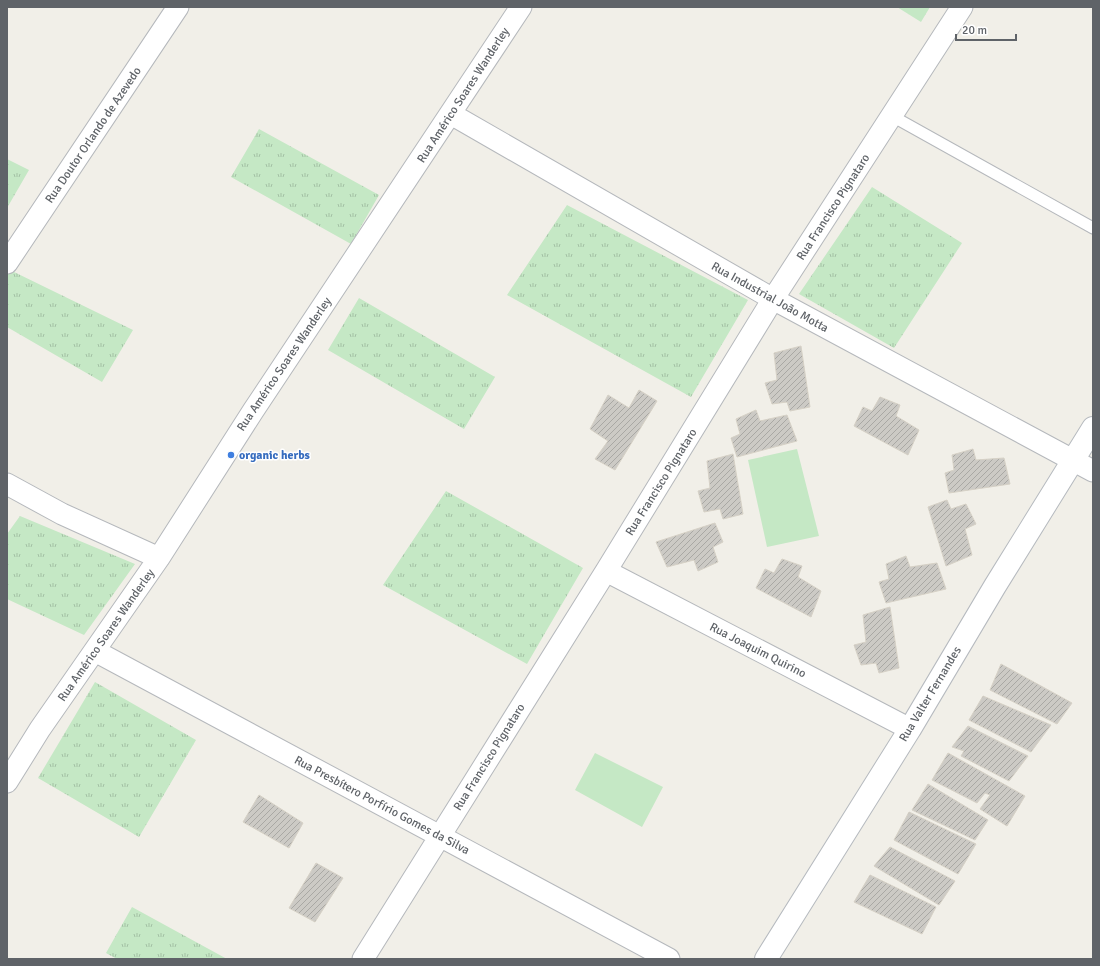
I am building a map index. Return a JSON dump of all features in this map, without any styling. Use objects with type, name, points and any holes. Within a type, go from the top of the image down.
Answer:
[{"type":"main road","name":"Rua Valter Fernandes","points":[[766,959],[910,729],[1072,460],[1093,428]]},
{"type":"street","name":"Rua Doutor Orlando de Azevedo","points":[[7,263],[178,7]]},
{"type":"street","name":"Rua Américo Soares Wanderley","points":[[7,782],[40,729],[159,558],[253,411],[521,7]]},
{"type":"street","name":"Rua Francisco Pignataro","points":[[363,959],[606,571],[773,299],[962,7]]},
{"type":"street","name":"Rua Industrial João Motta","points":[[451,114],[773,299],[1093,472]]},
{"type":"street","points":[[7,484],[62,514],[159,558]]},
{"type":"street","name":"Rua Joaquim Quirino","points":[[606,571],[910,729]]},
{"type":"street","name":"Rua Presbítero Porfírio Gomes da Silva","points":[[95,651],[669,959]]},
{"type":"lane","points":[[892,116],[1093,228]]},
{"type":"green space","points":[[897,7],[930,7],[921,22]]},
{"type":"green space","points":[[259,129],[379,195],[351,244],[231,177]]},
{"type":"green space","points":[[7,159],[29,170],[7,208]]},
{"type":"green space","points":[[872,187],[962,243],[894,348],[799,294]]},
{"type":"green space","points":[[567,205],[748,300],[691,397],[507,295]]},
{"type":"green space","points":[[10,270],[133,330],[102,382],[7,327],[7,274]]},
{"type":"green space","points":[[359,298],[495,377],[464,429],[328,350]]},
{"type":"green space","points":[[797,449],[819,536],[767,547],[748,460]]},
{"type":"green space","points":[[446,491],[583,568],[527,664],[383,585]]},
{"type":"green space","points":[[20,516],[135,564],[84,635],[7,599],[7,534]]},
{"type":"green space","points":[[95,682],[196,740],[139,837],[38,778]]},
{"type":"green space","points":[[595,753],[663,787],[642,827],[575,790]]},
{"type":"green space","points":[[132,907],[227,959],[117,959],[106,953]]},
{"type":"building","points":[[801,346],[810,407],[790,411],[787,402],[772,404],[765,383],[777,380],[774,353]]},
{"type":"building","points":[[639,390],[657,401],[615,470],[595,459],[608,441],[590,429],[608,395],[629,408]]},
{"type":"building","points":[[880,397],[900,405],[896,416],[919,430],[908,455],[854,426],[863,407],[872,411]]},
{"type":"building","points":[[756,410],[760,421],[787,415],[797,441],[737,457],[731,438],[740,434],[736,419]]},
{"type":"building","points":[[973,449],[976,460],[1004,458],[1010,484],[949,493],[945,473],[954,470],[952,455]]},
{"type":"building","points":[[733,454],[743,514],[723,519],[720,509],[704,512],[698,491],[710,488],[707,461]]},
{"type":"building","points":[[947,500],[951,509],[966,504],[976,524],[965,529],[972,555],[946,566],[928,507]]},
{"type":"building","points":[[715,523],[723,542],[713,547],[718,562],[698,571],[694,560],[667,567],[656,542]]},
{"type":"building","points":[[906,556],[910,567],[937,563],[946,589],[886,603],[879,582],[889,579],[886,564]]},
{"type":"building","points":[[782,559],[802,566],[798,577],[821,591],[811,617],[756,588],[765,569],[774,573]]},
{"type":"building","points":[[890,607],[899,668],[879,673],[876,663],[861,665],[854,645],[866,642],[863,615]]},
{"type":"building","points":[[1001,664],[1072,703],[1057,724],[990,690]]},
{"type":"building","points":[[983,696],[1051,725],[1031,752],[969,720]]},
{"type":"building","points":[[968,726],[1028,756],[1009,781],[961,756],[964,751],[952,747]]},
{"type":"building","points":[[948,753],[1025,796],[1007,826],[980,809],[990,795],[985,793],[977,803],[932,780]]},
{"type":"building","points":[[928,784],[988,820],[975,840],[912,810]]},
{"type":"building","points":[[259,795],[303,823],[289,848],[243,822]]},
{"type":"building","points":[[909,812],[976,844],[958,874],[894,840]]},
{"type":"building","points":[[890,847],[955,881],[939,905],[874,866]]},
{"type":"building","points":[[316,863],[343,878],[315,922],[289,908]]},
{"type":"building","points":[[870,875],[936,907],[922,934],[854,902]]},
{"type":"place","name":"organic herbs","points":[[231,455]]}]
